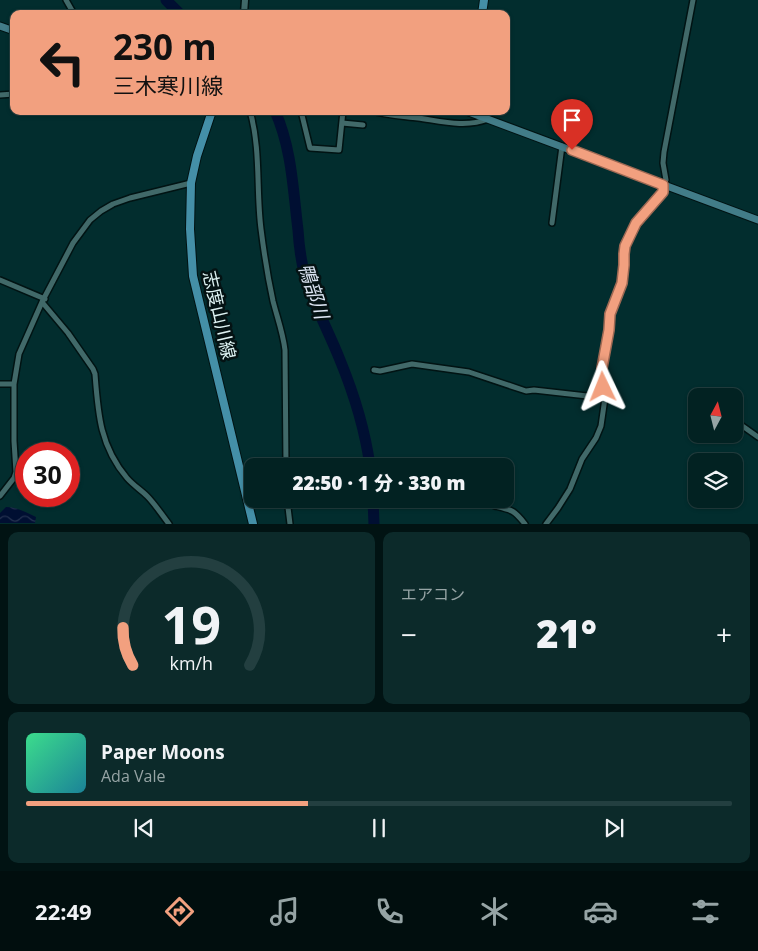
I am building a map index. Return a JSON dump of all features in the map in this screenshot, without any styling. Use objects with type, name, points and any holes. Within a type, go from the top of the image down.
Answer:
[{"type":"main road","name":"志度山川線","points":[[211,115],[197,156],[191,183],[190,229],[193,276],[253,524]]},
{"type":"main road","points":[[477,115],[758,220]]},
{"type":"street","points":[[546,524],[570,489],[582,459],[596,438],[601,426],[605,398],[602,368],[610,314],[622,283],[625,246],[636,223],[663,192],[663,185],[666,180],[663,163],[664,152],[693,0]]},
{"type":"street","points":[[251,115],[256,140],[264,249],[285,350],[286,458]]},
{"type":"street","points":[[302,115],[310,148],[338,150],[343,115]]},
{"type":"street","points":[[392,115],[454,123],[480,123],[488,119]]},
{"type":"street","points":[[342,123],[363,125]]},
{"type":"street","points":[[552,223],[562,146]]},
{"type":"street","points":[[0,496],[14,478],[16,472],[14,384],[19,354],[73,243],[95,215],[113,204],[191,183]]},
{"type":"street","points":[[0,280],[44,301],[93,369],[101,428],[115,461],[128,479],[148,497],[169,524]]},
{"type":"street","points":[[374,370],[380,371],[412,364],[469,372],[526,391],[534,390],[605,398]]},
{"type":"street","points":[[0,384],[14,384]]},
{"type":"street","points":[[743,427],[758,438]]},
{"type":"street","points":[[288,508],[290,524]]},
{"type":"street","points":[[505,508],[516,513],[525,524]]},
{"type":"water","points":[[6,507],[18,509],[36,517],[35,523],[0,523],[0,513]]},
{"type":"waterway","name":"鴨部川","points":[[166,0],[176,10]]},
{"type":"waterway","name":"鴨部川","points":[[277,115],[288,155],[300,253],[305,276],[350,386],[362,426],[369,458]]},
{"type":"waterway","name":"鴨部川","points":[[373,508],[374,524]]},
{"type":"route","points":[[572,150],[663,185],[663,192],[636,223],[625,246],[622,283],[610,314],[602,368],[603,387]]}]
